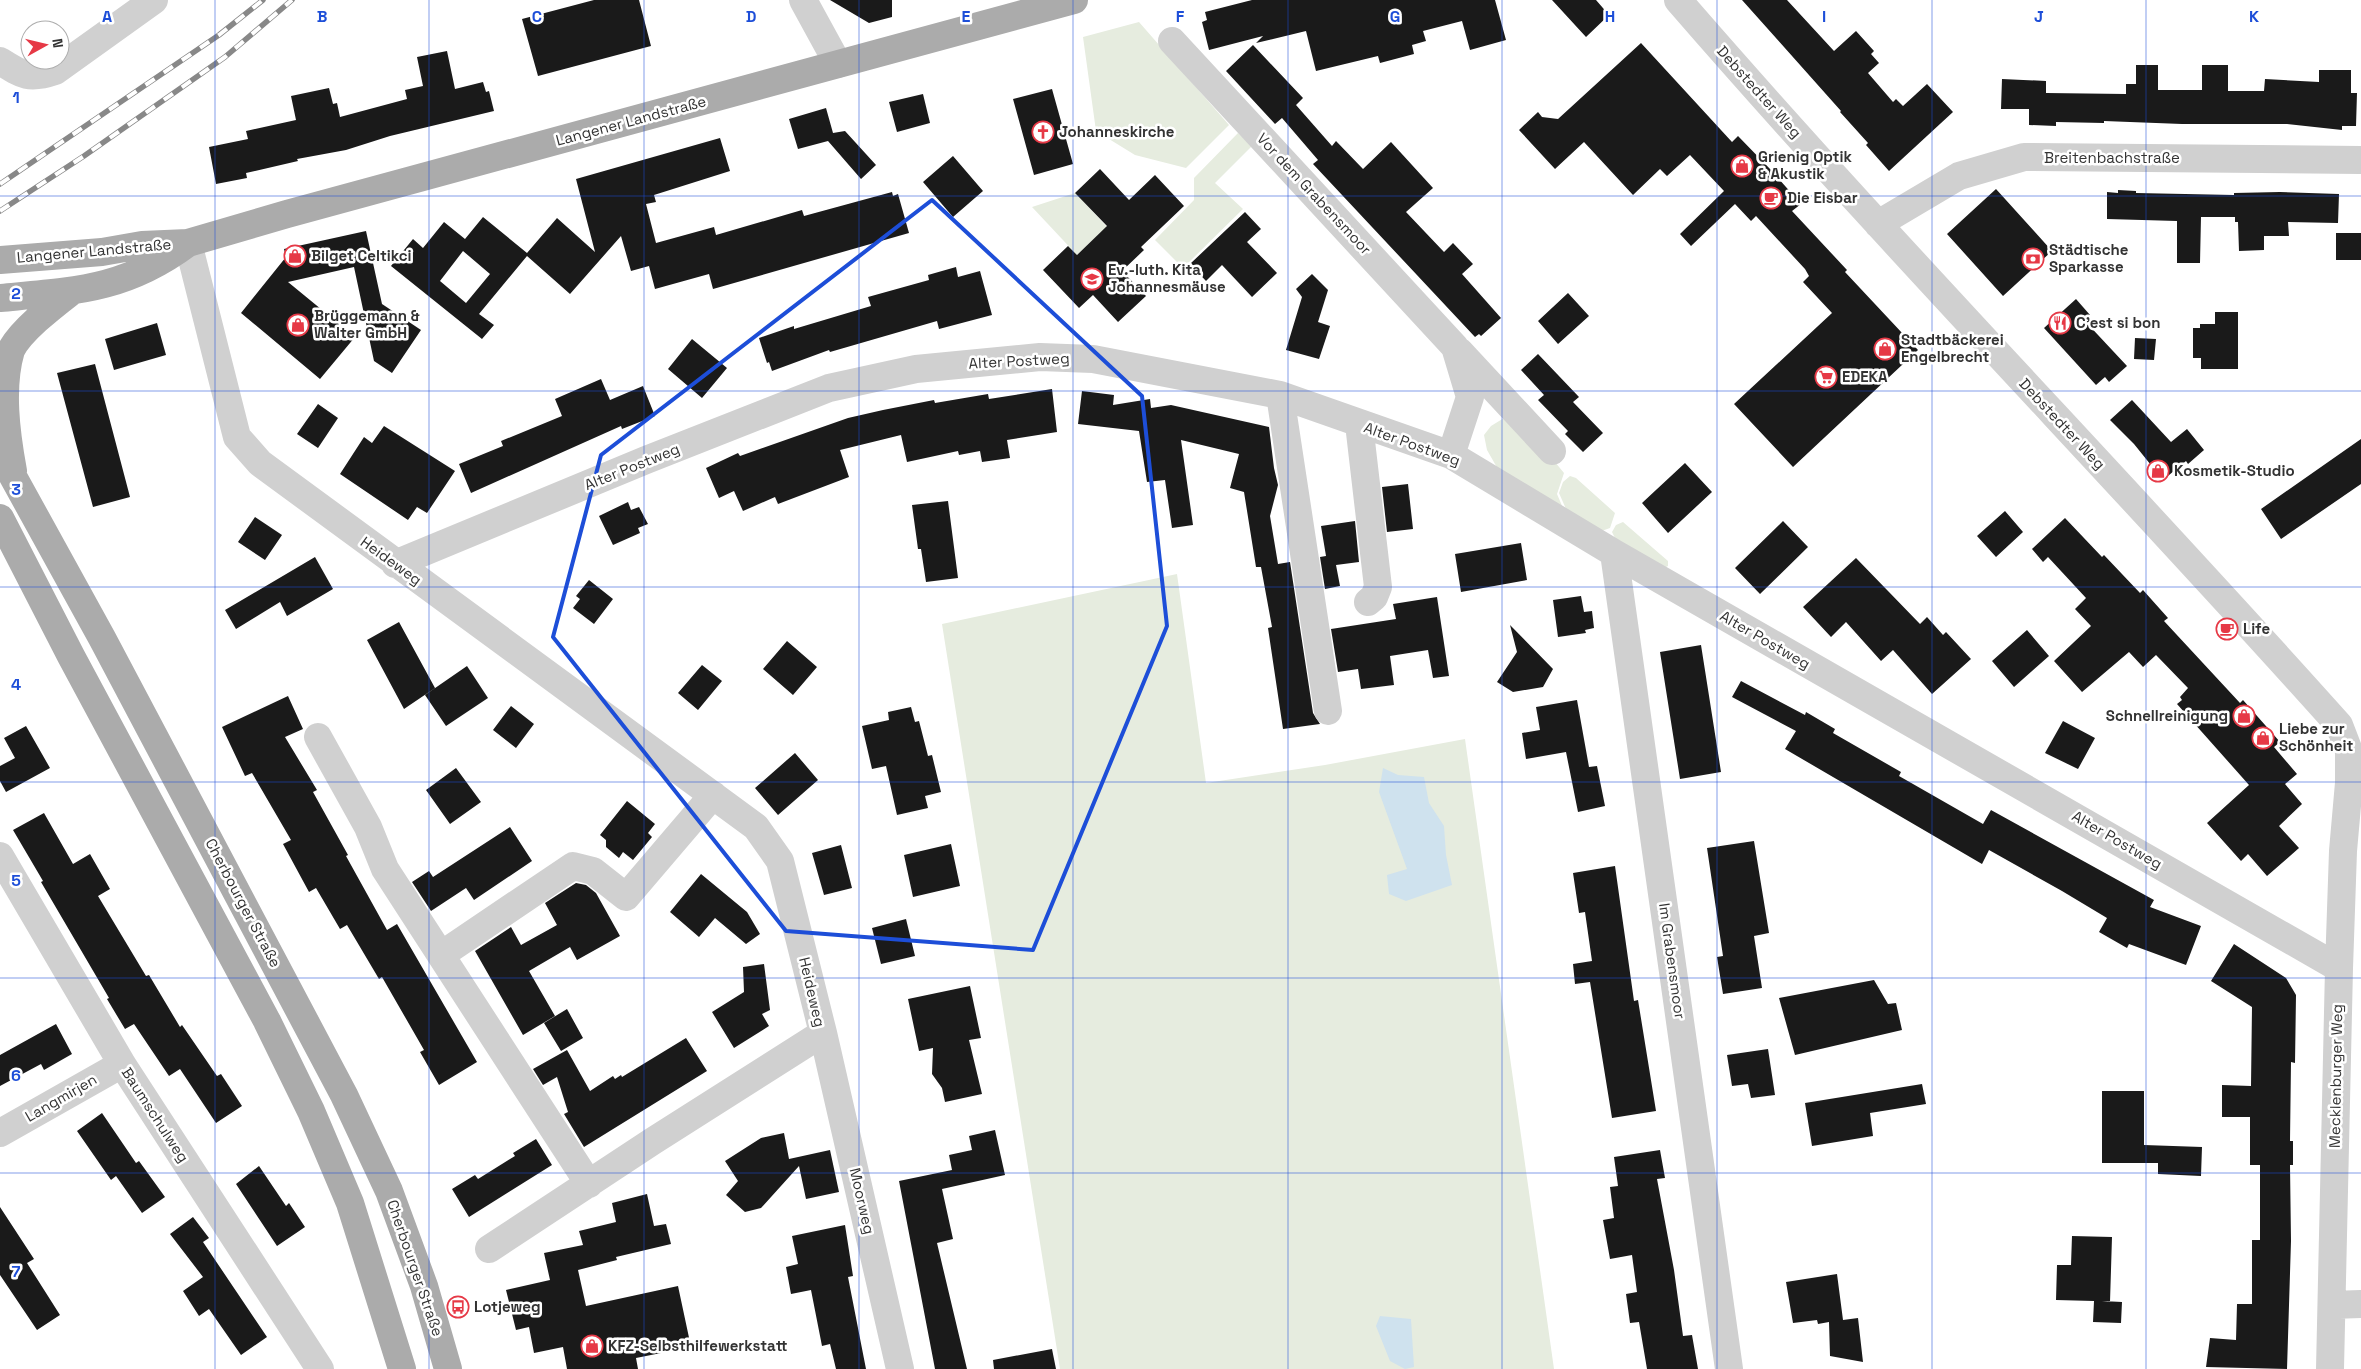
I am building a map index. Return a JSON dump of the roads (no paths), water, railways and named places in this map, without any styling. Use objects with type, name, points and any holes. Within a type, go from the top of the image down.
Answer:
[{"type":"main road","name":"Langener Landstraße","points":[[0,260],[102,252],[142,245],[188,243],[287,214],[1074,0]]},
{"type":"main road","name":"Langener Landstraße","points":[[0,298],[72,291],[113,282],[141,273],[167,259],[188,243]]},
{"type":"main road","points":[[16,483],[2,413],[2,376],[11,349],[47,310],[72,291]]},
{"type":"main road","name":"Cherbourger Straße","points":[[0,453],[102,638],[344,1095],[389,1191],[424,1286],[448,1369]]},
{"type":"main road","points":[[0,518],[71,656],[263,1012],[311,1111],[350,1203],[402,1369]]},
{"type":"street","points":[[0,61],[23,76],[40,76],[55,71],[154,0]]},
{"type":"street","points":[[803,0],[838,64]]},
{"type":"street","name":"Debstedter Weg","points":[[1678,0],[1878,224],[2220,592],[2339,725],[2349,751],[2355,786]]},
{"type":"street","name":"Vor dem Grabensmoor","points":[[1172,41],[1552,451]]},
{"type":"street","name":"Breitenbachstraße","points":[[1878,224],[1959,176],[2024,157],[2361,160]]},
{"type":"street","name":"Heideweg","points":[[188,243],[237,437],[260,463],[395,564],[756,826],[780,861],[823,1033],[653,1141],[489,1249]]},
{"type":"street","name":"Vor dem Grabensmoor","points":[[1451,455],[1470,397],[1455,347]]},
{"type":"street","name":"Alter Postweg","points":[[395,564],[646,460],[830,388],[916,368],[1040,358],[1093,358],[1280,395],[1358,424],[1451,455],[1614,553],[2339,968]]},
{"type":"street","points":[[1280,395],[1328,711]]},
{"type":"street","points":[[1358,424],[1378,586],[1374,598],[1368,602]]},
{"type":"street","name":"Im Grabensmoor","points":[[1614,553],[1729,1369]]},
{"type":"street","points":[[318,737],[368,827],[385,869],[589,1184]]},
{"type":"street","name":"Mecklenburger Weg","points":[[2330,1369],[2343,851],[2355,786]]},
{"type":"street","points":[[441,955],[573,866],[593,872],[626,898],[713,795]]},
{"type":"street","name":"Baumschulweg","points":[[0,856],[122,1064],[320,1368]]},
{"type":"street","name":"Moorweg","points":[[823,1033],[900,1369]]},
{"type":"street","name":"Langmirjen","points":[[0,1133],[122,1064]]},
{"type":"street","points":[[2332,1305],[2361,1304]]},
{"type":"water","points":[[1383,768],[1398,775],[1424,777],[1429,803],[1444,826],[1446,855],[1452,885],[1406,901],[1389,894],[1387,875],[1407,869],[1379,792]]},
{"type":"water","points":[[1380,1316],[1411,1319],[1414,1367],[1405,1369],[1390,1361],[1376,1326]]},
{"type":"railway","points":[[0,184],[219,35],[263,0]]},
{"type":"railway","points":[[0,211],[84,156],[225,57],[292,0]]},
{"type":"place","name":"Johanneskirche","points":[[1043,132]]},
{"type":"place","name":"Grienig Optik & Akustik","points":[[1742,166]]},
{"type":"place","name":"Die Eisbar","points":[[1771,198]]},
{"type":"place","name":"Bilget Celtikci","points":[[295,256]]},
{"type":"place","name":"Städtische Sparkasse","points":[[2033,259]]},
{"type":"place","name":"Ev.-luth. Kita Johannesmäuse","points":[[1092,279]]},
{"type":"place","name":"C'est si bon","points":[[2060,323]]},
{"type":"place","name":"Brüggemann & Walter GmbH","points":[[298,325]]},
{"type":"place","name":"Stadtbäckerei Engelbrecht","points":[[1885,349]]},
{"type":"place","name":"EDEKA","points":[[1826,377]]},
{"type":"place","name":"Kosmetik-Studio","points":[[2158,471]]},
{"type":"place","name":"Life","points":[[2227,629]]},
{"type":"place","name":"Schnellreinigung","points":[[2244,716]]},
{"type":"place","name":"Liebe zur Schönheit","points":[[2263,738]]},
{"type":"place","name":"Lotjeweg","points":[[458,1307]]},
{"type":"place","name":"KFZ-Selbsthilfewerkstatt","points":[[592,1346]]}]
